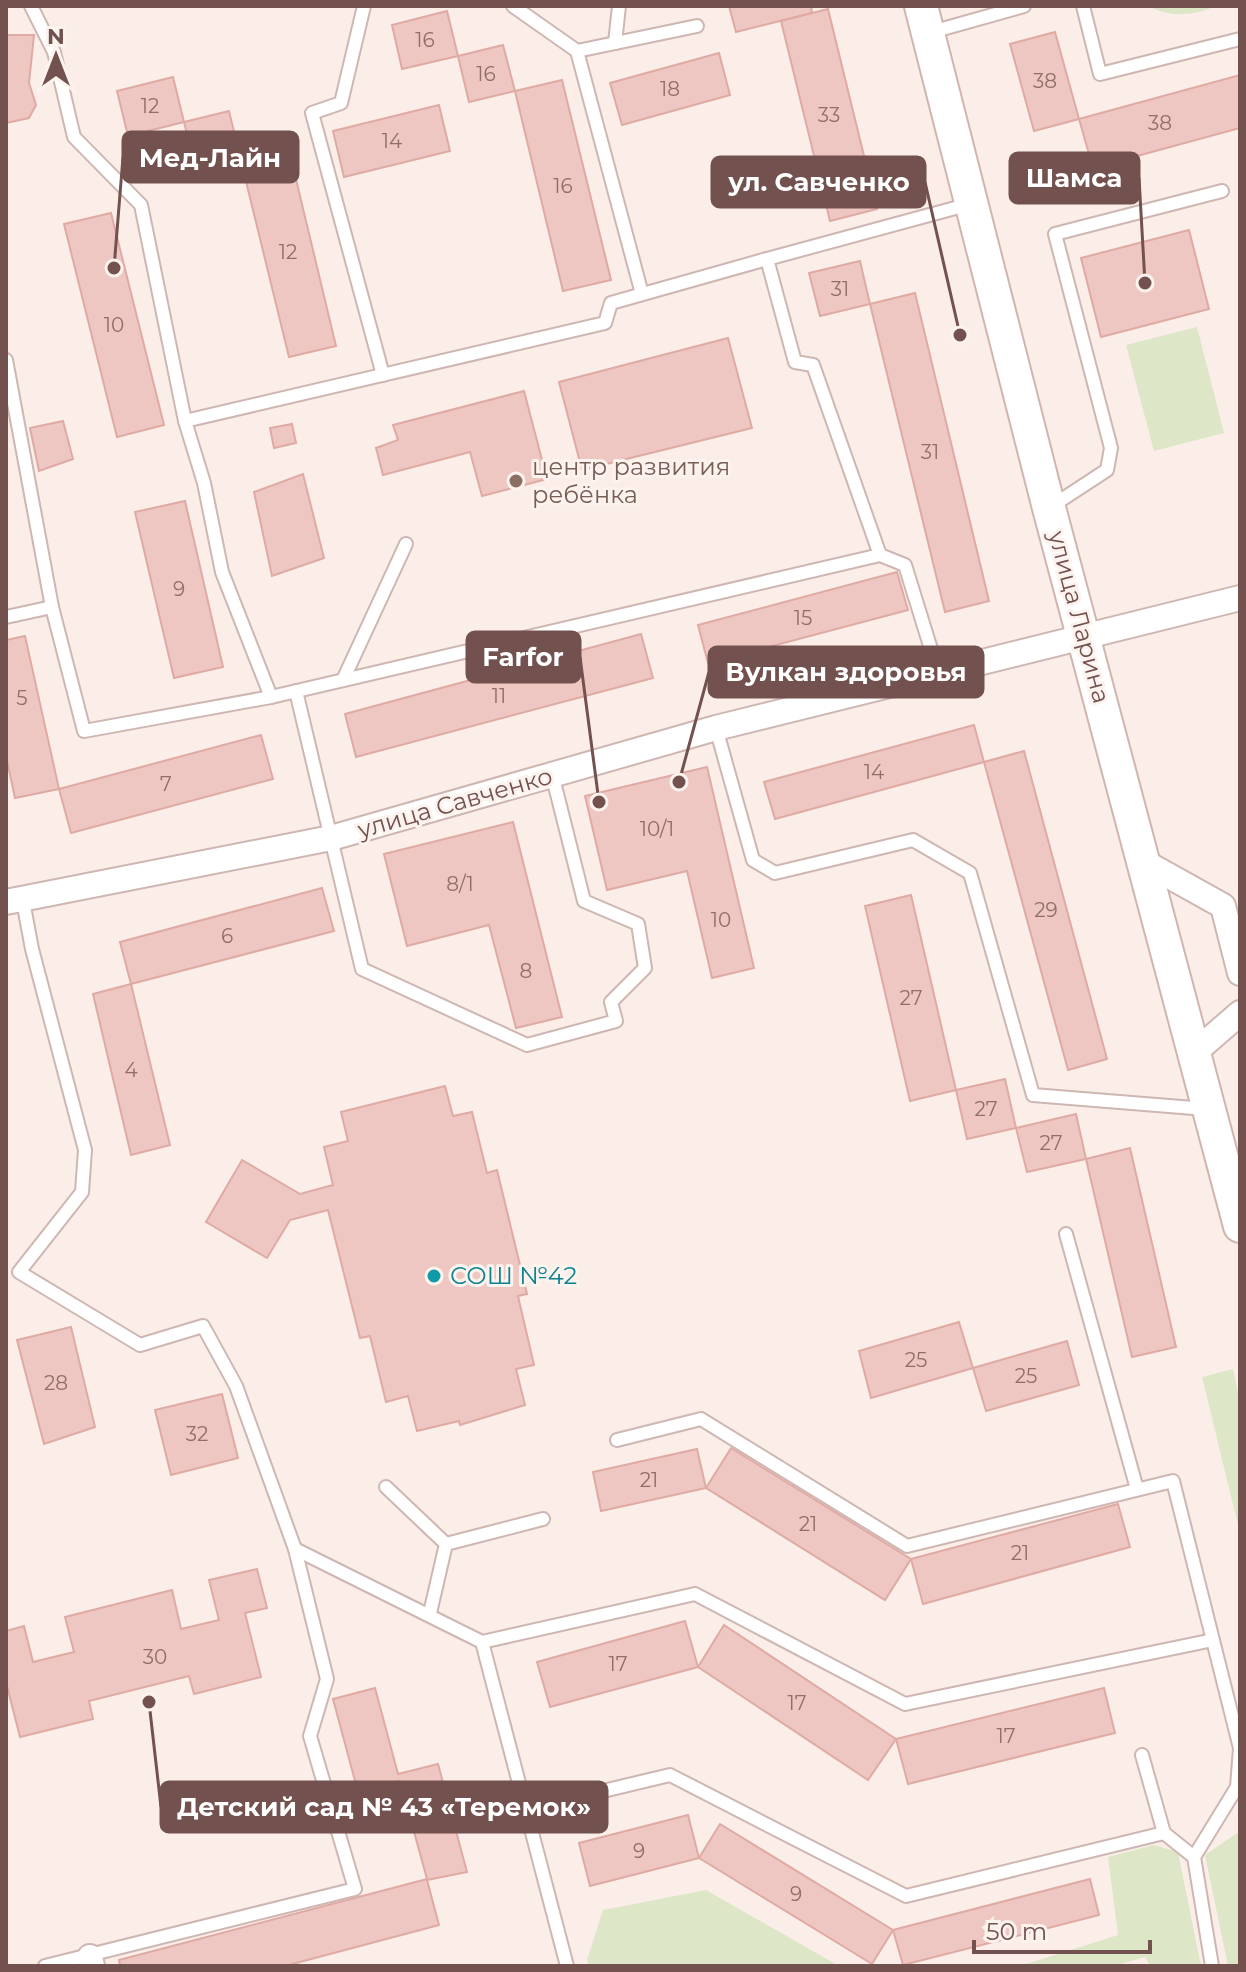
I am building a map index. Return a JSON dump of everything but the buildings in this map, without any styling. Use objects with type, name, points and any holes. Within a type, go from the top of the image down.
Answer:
[{"type":"main road","name":"улица Ларина","points":[[925,20],[1049,508],[1086,636],[1240,1226]]},
{"type":"street","name":"улица Савченко","points":[[15,901],[331,838],[716,728],[1240,598]]},
{"type":"street","points":[[1144,862],[1223,906],[1240,973]]},
{"type":"street","points":[[1194,1053],[1240,1013]]},
{"type":"lane","points":[[31,6],[54,52],[74,137],[141,205],[185,421],[204,483],[222,572],[271,697]]},
{"type":"lane","points":[[364,6],[341,103],[312,113],[383,375]]},
{"type":"lane","points":[[513,6],[577,51],[642,294]]},
{"type":"lane","points":[[615,43],[619,6]]},
{"type":"lane","points":[[925,20],[1024,6]]},
{"type":"lane","points":[[1083,6],[1100,74],[1240,39]]},
{"type":"lane","points":[[577,51],[697,26]]},
{"type":"lane","points":[[1049,508],[1107,470],[1111,448],[1055,234],[1222,191]]},
{"type":"lane","points":[[185,421],[605,323],[611,303],[973,203]]},
{"type":"lane","points":[[767,259],[795,362],[813,365],[880,555]]},
{"type":"lane","points":[[6,360],[52,607],[84,731],[271,697],[880,555],[905,565],[939,675]]},
{"type":"lane","points":[[343,680],[406,544]]},
{"type":"lane","points":[[6,617],[52,607]]},
{"type":"lane","points":[[296,691],[362,969],[527,1045],[616,1021],[611,1002],[645,968],[638,924],[584,901],[552,774]]},
{"type":"lane","points":[[716,728],[753,860],[775,873],[913,840],[970,873],[1033,1095],[1209,1109]]},
{"type":"lane","points":[[15,901],[32,949],[85,1150],[82,1192],[12,1273],[140,1345],[203,1326],[236,1386],[295,1549],[327,1679],[310,1736],[355,1889],[91,1962],[45,1966]]},
{"type":"lane","points":[[1066,1234],[1137,1489]]},
{"type":"lane","points":[[617,1440],[701,1419],[907,1546],[1173,1481],[1240,1748],[1237,1787],[1194,1857],[1212,1966]]},
{"type":"lane","points":[[386,1487],[446,1544]]},
{"type":"lane","points":[[446,1544],[543,1519]]},
{"type":"lane","points":[[430,1613],[446,1544]]},
{"type":"lane","points":[[295,1549],[430,1613],[482,1642],[695,1594],[905,1704],[1213,1640]]},
{"type":"lane","points":[[482,1642],[567,1966]]},
{"type":"lane","points":[[1142,1755],[1164,1833],[1194,1857]]},
{"type":"lane","points":[[528,1809],[670,1775],[906,1896],[1164,1833]]},
{"type":"green space","points":[[1148,6],[1216,6],[1182,14]]},
{"type":"green space","points":[[1197,327],[1224,433],[1154,451],[1126,345]]},
{"type":"green space","points":[[1233,1369],[1240,1401],[1240,1533],[1202,1377]]},
{"type":"green space","points":[[1240,1831],[1240,1965],[1228,1966],[1205,1855]]},
{"type":"green space","points":[[1154,1845],[1178,1852],[1201,1966],[1150,1966],[1145,1957],[1114,1966],[1020,1966],[1118,1935],[1108,1857]]},
{"type":"green space","points":[[706,1890],[839,1966],[589,1966],[587,1960],[603,1910]]},
{"type":"place","name":"Мед-Лайн","points":[[114,268]]},
{"type":"place","name":"Шамса","points":[[1145,283]]},
{"type":"place","name":"ул. Савченко","points":[[960,335]]},
{"type":"place","name":"центр развития ребёнка","points":[[516,481]]},
{"type":"place","name":"Вулкан здоровья","points":[[679,782]]},
{"type":"place","name":"Farfor","points":[[599,802]]},
{"type":"place","name":"СОШ №42","points":[[434,1276]]},
{"type":"place","name":"Детский сад № 43 «Теремок»","points":[[149,1702]]}]
